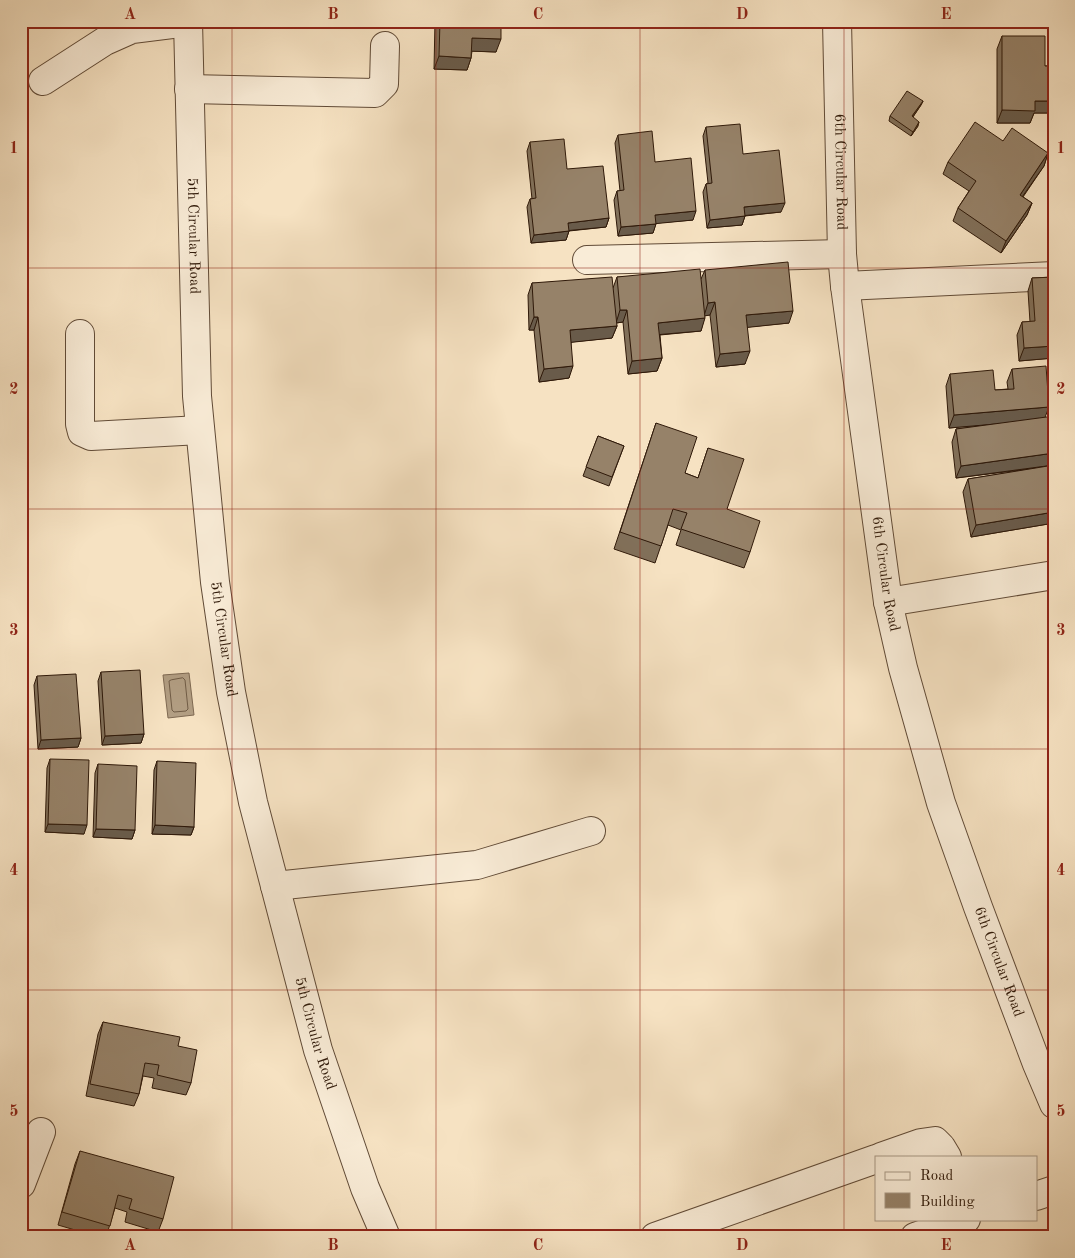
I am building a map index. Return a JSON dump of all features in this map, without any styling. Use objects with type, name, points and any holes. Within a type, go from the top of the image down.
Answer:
[{"type":"street","name":"6th Circular Road","points":[[837,21],[842,254],[888,602],[903,668],[941,803],[992,944],[1054,1104]]},
{"type":"street","points":[[43,81],[105,40],[132,29],[188,22]]},
{"type":"street","name":"5th Circular Road","points":[[188,22],[196,396],[215,582],[231,692],[253,802],[318,1050],[365,1188],[386,1237]]},
{"type":"street","points":[[189,89],[375,93],[384,84],[385,46]]},
{"type":"street","points":[[587,260],[842,254]]},
{"type":"street","points":[[845,286],[1054,276]]},
{"type":"street","points":[[80,334],[80,424],[82,432],[91,436],[200,430]]},
{"type":"street","points":[[888,602],[1054,575]]},
{"type":"street","points":[[275,886],[476,865],[591,830]]},
{"type":"street","points":[[21,1184],[42,1132]]},
{"type":"street","points":[[885,1156],[921,1143],[934,1141],[941,1147],[946,1156]]},
{"type":"street","points":[[655,1237],[875,1159]]},
{"type":"street","points":[[1038,1195],[1054,1190]]},
{"type":"street","points":[[915,1237],[964,1220]]},
{"type":"street","points":[[967,1220],[973,1237]]},
{"type":"water","points":[[189,673],[194,715],[168,718],[163,675]]},
{"type":"building","points":[[440,21],[501,21],[501,39],[472,38],[471,58],[439,56]]},
{"type":"building","points":[[1002,36],[1045,36],[1045,66],[1054,66],[1054,101],[1035,101],[1035,111],[1002,110]]},
{"type":"building","points":[[907,91],[923,101],[912,116],[919,122],[913,132],[890,116]]},
{"type":"building","points":[[975,122],[1003,141],[1012,128],[1048,153],[1020,195],[1032,203],[1006,241],[958,208],[976,181],[948,162]]},
{"type":"building","points":[[740,124],[743,154],[779,150],[785,203],[744,207],[745,216],[710,220],[706,184],[712,183],[706,127]]},
{"type":"building","points":[[652,131],[655,162],[691,158],[696,211],[655,215],[656,224],[621,227],[617,191],[624,190],[618,135]]},
{"type":"building","points":[[564,139],[567,169],[603,166],[609,218],[568,223],[569,231],[534,235],[530,199],[536,198],[530,142]]},
{"type":"building","points":[[788,262],[793,311],[746,315],[750,351],[720,354],[715,302],[708,303],[705,270]]},
{"type":"building","points":[[700,269],[705,318],[658,323],[662,358],[632,361],[627,310],[620,310],[617,277]]},
{"type":"building","points":[[612,277],[617,326],[570,330],[573,366],[544,369],[538,317],[534,317],[532,283]]},
{"type":"building","points":[[1054,277],[1054,346],[1024,348],[1022,322],[1035,321],[1032,278]]},
{"type":"building","points":[[1046,366],[1049,407],[954,415],[950,374],[993,370],[995,390],[1014,389],[1012,369]]},
{"type":"building","points":[[1054,416],[1054,453],[961,466],[956,429]]},
{"type":"building","points":[[656,423],[697,437],[685,473],[698,478],[708,448],[744,459],[727,509],[760,521],[750,552],[681,529],[687,513],[673,509],[661,546],[620,532]]},
{"type":"building","points":[[598,436],[624,446],[612,477],[586,467]]},
{"type":"building","points":[[1054,465],[1054,512],[976,525],[968,479]]},
{"type":"building","points":[[140,670],[144,734],[105,736],[101,672]]},
{"type":"building","points":[[76,674],[81,738],[41,740],[37,676]]},
{"type":"building","points":[[50,759],[89,760],[87,825],[48,824]]},
{"type":"building","points":[[157,761],[196,763],[194,827],[155,825]]},
{"type":"building","points":[[98,764],[137,766],[135,830],[96,829]]},
{"type":"building","points":[[103,1022],[180,1037],[178,1046],[197,1050],[191,1083],[157,1075],[159,1065],[145,1063],[139,1094],[90,1084]]},
{"type":"building","points":[[80,1151],[174,1177],[163,1219],[129,1209],[132,1199],[118,1195],[110,1226],[62,1212]]}]
